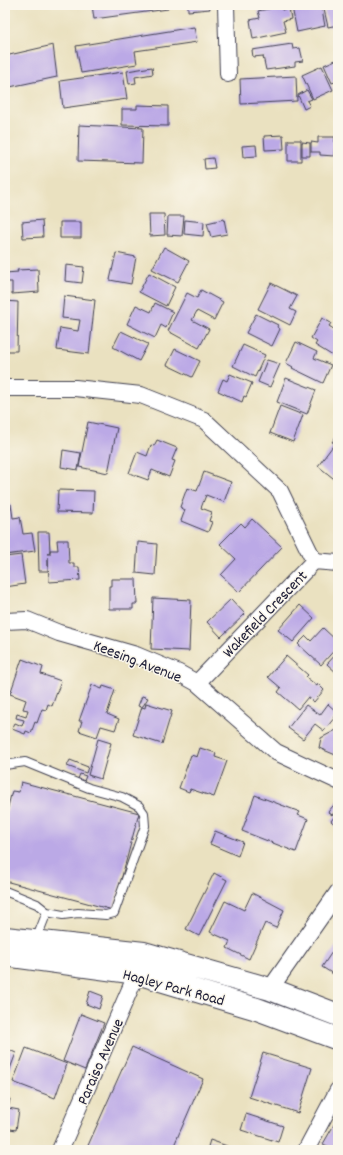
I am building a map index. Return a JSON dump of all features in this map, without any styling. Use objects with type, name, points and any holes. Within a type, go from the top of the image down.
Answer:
[{"type":"main road","name":"Hagley Park Road","points":[[5,938],[35,940],[144,953],[270,989],[338,1015]]},
{"type":"main road","name":"Hagley Park Road","points":[[5,955],[137,973],[257,1009],[338,1039]]},
{"type":"street","points":[[226,5],[228,74]]},
{"type":"street","name":"Wakefield Crescent","points":[[5,388],[76,388],[140,395],[204,420],[280,492],[314,561],[196,683]]},
{"type":"street","points":[[314,561],[338,563]]},
{"type":"street","name":"Keesing Avenue","points":[[5,620],[27,620],[59,633],[136,655],[179,673],[196,683],[276,752],[338,781]]},
{"type":"street","points":[[270,989],[338,892]]},
{"type":"street","name":"Paraiso Avenue","points":[[60,1150],[137,973]]},
{"type":"street","points":[[306,1150],[338,1090]]},
{"type":"lane","points":[[5,765],[25,762],[88,788],[122,797],[139,806],[144,813],[144,826],[114,913],[106,915],[78,913],[63,915],[47,912],[37,904],[5,891]]},
{"type":"lane","points":[[35,940],[47,912]]},
{"type":"building","points":[[92,5],[168,5],[168,9],[94,19]]},
{"type":"building","points":[[188,5],[209,5],[210,9],[188,11]]},
{"type":"building","points":[[284,5],[321,5],[325,26],[297,32],[292,7],[285,8]]},
{"type":"building","points":[[323,5],[338,5],[338,25],[328,27]]},
{"type":"building","points":[[283,6],[282,10],[289,8],[291,19],[283,21],[286,32],[253,39],[250,20],[260,18],[258,11]]},
{"type":"building","points":[[194,27],[197,42],[135,51],[137,64],[81,73],[76,46]]},
{"type":"building","points":[[292,44],[293,49],[300,48],[303,61],[295,62],[295,66],[266,70],[263,56],[253,57],[252,50]]},
{"type":"building","points":[[53,45],[57,77],[5,88],[5,56]]},
{"type":"building","points":[[338,59],[338,81],[332,83],[324,65]]},
{"type":"building","points":[[322,66],[333,90],[313,99],[302,75]]},
{"type":"building","points":[[152,67],[153,74],[135,77],[136,83],[129,84],[127,71]]},
{"type":"building","points":[[123,72],[127,99],[63,108],[60,81]]},
{"type":"building","points":[[296,76],[297,101],[241,104],[240,79]]},
{"type":"building","points":[[307,90],[312,99],[307,101],[310,106],[304,109],[298,95]]},
{"type":"building","points":[[137,105],[168,106],[168,126],[122,125],[122,109],[137,109]]},
{"type":"building","points":[[79,125],[143,128],[142,163],[78,161]]},
{"type":"building","points":[[283,135],[284,149],[265,150],[264,136]]},
{"type":"building","points":[[318,137],[335,137],[334,156],[320,155],[320,152],[311,152],[311,142],[318,143]]},
{"type":"building","points":[[288,140],[301,140],[301,161],[288,161]]},
{"type":"building","points":[[302,142],[310,143],[310,156],[302,156]]},
{"type":"building","points":[[256,145],[257,156],[243,157],[242,146]]},
{"type":"building","points":[[213,158],[215,168],[205,169],[204,159]]},
{"type":"building","points":[[149,214],[164,214],[165,235],[150,236]]},
{"type":"building","points":[[168,216],[184,216],[182,236],[167,235]]},
{"type":"building","points":[[224,219],[227,234],[211,237],[207,223]]},
{"type":"building","points":[[42,220],[43,237],[23,238],[22,222]]},
{"type":"building","points":[[185,220],[204,222],[203,236],[184,234]]},
{"type":"building","points":[[60,222],[81,222],[81,238],[60,238]]},
{"type":"building","points":[[164,247],[189,261],[178,282],[152,269]]},
{"type":"building","points":[[116,253],[136,257],[131,284],[110,280]]},
{"type":"building","points":[[66,265],[84,267],[82,283],[65,281]]},
{"type":"building","points":[[38,269],[39,292],[12,294],[12,282],[5,282],[5,273],[18,272],[17,270]]},
{"type":"building","points":[[149,273],[175,287],[166,306],[139,292]]},
{"type":"building","points":[[271,283],[297,296],[290,309],[296,312],[290,325],[258,309]]},
{"type":"building","points":[[201,290],[223,302],[214,320],[197,311],[192,320],[209,329],[199,348],[168,331],[187,293],[197,298]]},
{"type":"building","points":[[64,296],[95,300],[89,354],[57,350],[60,328],[78,331],[80,320],[62,318]]},
{"type":"building","points":[[5,301],[18,302],[17,351],[5,351]]},
{"type":"building","points":[[155,303],[173,312],[166,328],[161,325],[155,338],[127,324],[136,305],[151,312]]},
{"type":"building","points":[[256,314],[278,325],[277,327],[280,329],[272,346],[246,333]]},
{"type":"building","points":[[322,318],[331,323],[329,326],[338,332],[338,346],[333,356],[315,345],[317,342],[311,338]]},
{"type":"building","points":[[121,331],[148,344],[139,361],[113,347]]},
{"type":"building","points":[[296,342],[317,352],[314,358],[331,365],[323,383],[292,368],[293,367],[286,363]]},
{"type":"building","points":[[243,345],[265,355],[255,377],[233,366]]},
{"type":"building","points":[[175,349],[200,361],[192,377],[167,365]]},
{"type":"building","points":[[267,360],[280,364],[270,387],[258,382]]},
{"type":"building","points":[[230,374],[252,383],[246,397],[244,396],[242,402],[218,391],[223,379],[227,381]]},
{"type":"building","points":[[286,378],[316,390],[307,414],[277,402]]},
{"type":"building","points":[[280,406],[303,415],[293,442],[270,433]]},
{"type":"building","points":[[88,422],[117,428],[108,473],[79,467]]},
{"type":"building","points":[[338,434],[338,482],[318,466],[335,443],[332,442]]},
{"type":"building","points":[[157,440],[177,448],[172,460],[175,461],[169,477],[152,470],[148,480],[129,473],[137,452],[147,456],[151,445],[154,446]]},
{"type":"building","points":[[63,450],[81,453],[78,470],[61,467]]},
{"type":"building","points":[[204,472],[231,482],[224,502],[206,495],[201,508],[212,512],[209,521],[212,522],[208,532],[181,521],[185,510],[180,507],[187,488],[197,491]]},
{"type":"building","points":[[58,490],[94,491],[93,513],[57,512]]},
{"type":"building","points":[[11,504],[13,518],[20,517],[23,534],[32,533],[35,551],[5,555],[5,505]]},
{"type":"building","points":[[252,519],[282,547],[239,592],[221,575],[236,559],[220,544],[241,523],[245,527]]},
{"type":"building","points":[[38,532],[49,532],[50,552],[50,550],[58,550],[57,540],[68,540],[69,563],[74,563],[74,567],[79,567],[80,580],[49,582],[48,557],[48,571],[39,571]]},
{"type":"building","points":[[138,542],[157,544],[155,575],[136,573]]},
{"type":"building","points":[[21,555],[25,584],[5,587],[5,557]]},
{"type":"building","points":[[111,579],[136,579],[137,604],[133,604],[133,609],[109,609],[109,586],[111,586]]},
{"type":"building","points":[[153,598],[191,600],[189,651],[151,649]]},
{"type":"building","points":[[231,599],[245,614],[221,637],[207,622]]},
{"type":"building","points":[[300,605],[314,618],[293,642],[278,630]]},
{"type":"building","points":[[323,628],[338,642],[338,646],[321,665],[298,644],[306,636],[311,641]]},
{"type":"building","points":[[338,652],[338,674],[327,664]]},
{"type":"building","points":[[286,656],[308,675],[306,677],[317,686],[318,684],[324,690],[314,702],[308,697],[298,709],[278,692],[281,688],[268,677]]},
{"type":"building","points":[[22,659],[43,667],[41,674],[61,681],[52,706],[48,704],[46,710],[42,709],[37,723],[35,722],[31,733],[26,731],[25,734],[12,729],[15,723],[22,726],[24,720],[16,718],[17,714],[26,717],[28,710],[23,709],[26,700],[10,694]]},
{"type":"building","points":[[92,685],[102,689],[103,686],[115,690],[107,714],[119,719],[115,730],[101,726],[97,737],[79,731],[82,721],[79,721]]},
{"type":"building","points":[[142,696],[148,698],[141,707],[138,706]]},
{"type":"building","points":[[146,703],[172,711],[162,744],[133,735],[142,707],[145,708]]},
{"type":"building","points":[[328,704],[338,713],[324,731],[315,724],[303,739],[288,728],[306,705],[320,715]]},
{"type":"building","points":[[338,729],[338,756],[319,748],[321,738]]},
{"type":"building","points":[[98,739],[111,743],[101,779],[88,775]]},
{"type":"building","points":[[200,748],[216,753],[215,757],[227,761],[214,797],[190,789],[189,792],[179,788],[191,755],[197,757]]},
{"type":"building","points":[[70,760],[88,767],[86,773],[67,766]]},
{"type":"building","points":[[80,774],[86,776],[84,781],[78,779]]},
{"type":"building","points":[[21,782],[139,813],[113,910],[5,881],[5,818],[12,791],[19,792]]},
{"type":"building","points":[[255,795],[300,812],[298,815],[308,819],[296,852],[242,831]]},
{"type":"building","points":[[338,800],[338,808],[332,815],[328,812]]},
{"type":"building","points":[[338,812],[338,824],[337,826],[331,821]]},
{"type":"building","points":[[215,831],[243,842],[238,856],[210,844]]},
{"type":"building","points":[[214,873],[227,880],[199,936],[186,929]]},
{"type":"building","points":[[252,893],[284,910],[276,928],[265,923],[249,959],[227,948],[230,941],[210,932],[225,901],[244,910]]},
{"type":"building","points":[[338,943],[338,977],[322,967]]},
{"type":"building","points":[[90,991],[103,996],[99,1009],[86,1004]]},
{"type":"building","points":[[81,1014],[104,1023],[85,1070],[63,1061]]},
{"type":"building","points":[[132,1047],[203,1079],[172,1150],[86,1150]]},
{"type":"building","points":[[5,1048],[16,1053],[5,1082]]},
{"type":"building","points":[[26,1048],[67,1064],[55,1098],[13,1082]]},
{"type":"building","points":[[263,1053],[312,1068],[298,1113],[249,1097]]},
{"type":"building","points":[[5,1098],[10,1099],[8,1108],[19,1110],[16,1130],[5,1128]]},
{"type":"building","points":[[246,1114],[283,1126],[278,1142],[241,1130]]},
{"type":"building","points":[[335,1123],[338,1124],[338,1142],[334,1149],[323,1144]]},
{"type":"building","points":[[210,1140],[227,1146],[227,1148],[233,1150],[207,1150]]}]
